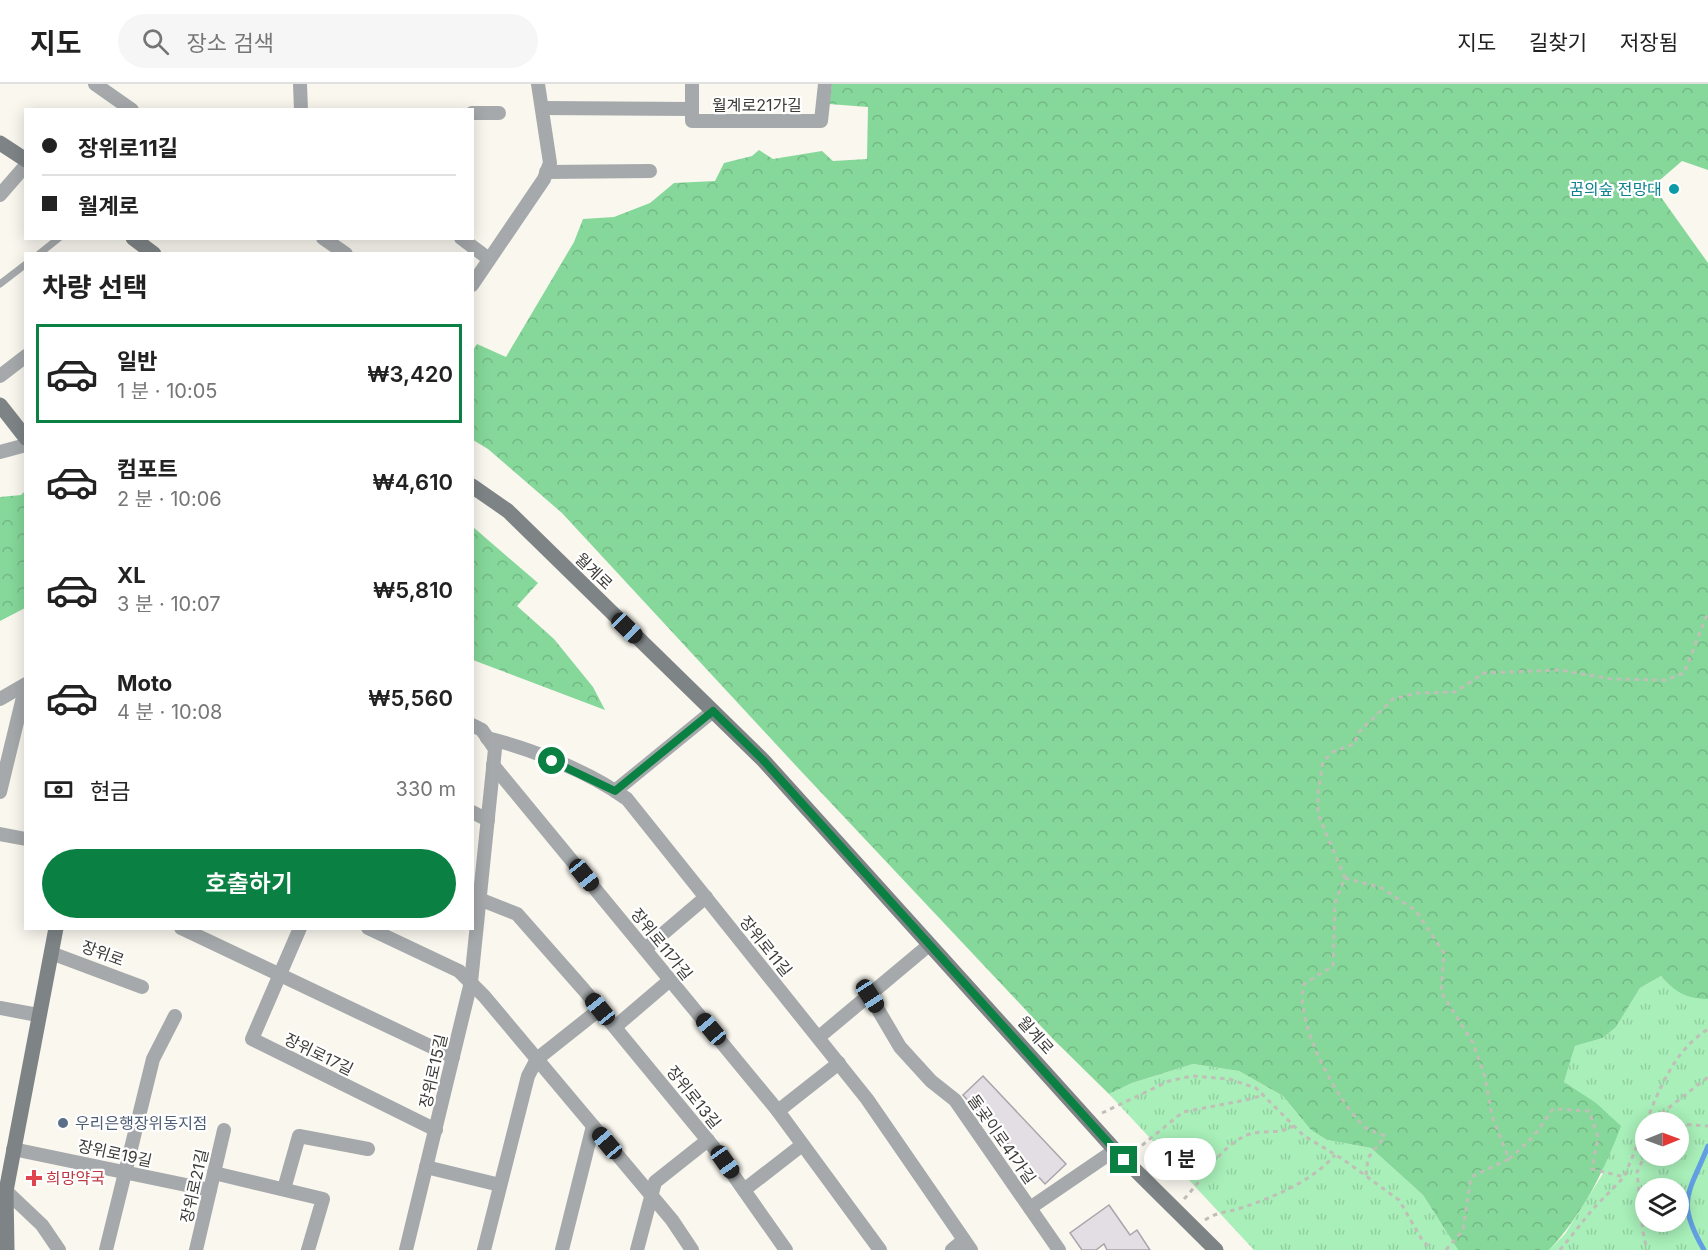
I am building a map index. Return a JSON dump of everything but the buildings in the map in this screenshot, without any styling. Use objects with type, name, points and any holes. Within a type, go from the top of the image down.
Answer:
[{"type":"main road","points":[[0,143],[24,159]]},
{"type":"main road","points":[[136,240],[151,252]]},
{"type":"main road","points":[[0,405],[24,435]]},
{"type":"main road","name":"월계로","points":[[474,487],[508,511],[763,760],[1120,1155],[1216,1250]]},
{"type":"main road","points":[[7,1250],[3,1191],[56,930]]},
{"type":"street","points":[[95,84],[129,108]]},
{"type":"street","points":[[300,84],[301,108]]},
{"type":"street","points":[[474,282],[550,163],[538,84]]},
{"type":"street","name":"월계로21가길","points":[[692,84],[692,121],[821,121],[825,84]]},
{"type":"street","points":[[542,108],[692,109]]},
{"type":"street","points":[[474,113],[499,113]]},
{"type":"street","points":[[0,195],[24,167]]},
{"type":"street","points":[[546,172],[650,171]]},
{"type":"street","points":[[327,240],[343,252]]},
{"type":"street","points":[[464,240],[489,260]]},
{"type":"street","points":[[0,376],[24,358]]},
{"type":"street","points":[[0,453],[24,447]]},
{"type":"street","points":[[0,699],[24,686]]},
{"type":"street","points":[[0,792],[24,693]]},
{"type":"street","points":[[615,791],[713,711]]},
{"type":"street","name":"장위로11길","points":[[474,726],[482,730],[488,738],[514,744],[615,791],[627,800],[867,1099],[968,1245],[952,1250]]},
{"type":"street","points":[[471,982],[476,898],[488,820],[495,748],[488,738]]},
{"type":"street","name":"장위로11가길","points":[[493,765],[778,1111],[880,1250]]},
{"type":"street","points":[[474,813],[488,820]]},
{"type":"street","points":[[0,834],[24,839]]},
{"type":"street","points":[[645,949],[706,897]]},
{"type":"street","name":"장위로13길","points":[[476,898],[517,914],[600,1009],[708,1140],[786,1250]]},
{"type":"street","points":[[185,930],[453,1057]]},
{"type":"street","points":[[280,975],[299,930]]},
{"type":"street","points":[[372,930],[459,971],[471,982],[651,1194],[692,1250]]},
{"type":"street","points":[[819,1037],[929,945]]},
{"type":"street","name":"장위로","points":[[51,953],[142,987]]},
{"type":"street","name":"장위로17길","points":[[280,975],[252,1040],[435,1130]]},
{"type":"street","points":[[615,1027],[670,980]]},
{"type":"street","name":"장위로15길","points":[[406,1250],[471,982]]},
{"type":"street","name":"돌곶이로41가길","points":[[870,996],[900,1047],[931,1081],[956,1100],[1059,1250]]},
{"type":"street","points":[[0,1008],[38,1016]]},
{"type":"street","points":[[484,1250],[528,1076],[537,1059],[600,1009]]},
{"type":"street","points":[[106,1250],[153,1059],[175,1016]]},
{"type":"street","points":[[778,1111],[839,1063]]},
{"type":"street","points":[[562,1250],[593,1125]]},
{"type":"street","name":"장위로21길","points":[[196,1250],[224,1130]]},
{"type":"street","points":[[284,1189],[299,1136],[368,1149]]},
{"type":"street","points":[[637,1250],[655,1182],[708,1140]]},
{"type":"street","points":[[744,1190],[802,1145]]},
{"type":"street","name":"장위로19길","points":[[13,1149],[210,1190]]},
{"type":"street","points":[[1030,1208],[1120,1155]]},
{"type":"street","points":[[426,1167],[500,1185]]},
{"type":"street","points":[[214,1173],[323,1199],[308,1250]]},
{"type":"street","points":[[3,1191],[42,1225],[58,1250]]},
{"type":"lane","points":[[41,252],[56,240]]},
{"type":"lane","points":[[0,284],[24,266]]},
{"type":"path","points":[[1366,1175],[1368,1158],[1385,1136],[1365,1127],[1340,1095],[1313,1042],[1302,1012],[1300,997],[1304,984],[1333,966],[1335,903],[1345,878],[1318,814],[1323,762],[1332,752],[1354,744],[1359,732],[1394,699],[1417,693],[1455,692],[1484,673],[1507,670],[1526,673],[1560,670],[1611,679],[1665,680],[1684,673],[1708,612]]},
{"type":"path","points":[[1345,878],[1382,888],[1416,911],[1444,953],[1441,992],[1473,1043],[1485,1077],[1492,1116],[1509,1159]]},
{"type":"path","points":[[1651,1112],[1664,1080],[1678,1056],[1708,1029]]},
{"type":"path","points":[[1088,1120],[1133,1096],[1168,1081],[1192,1076],[1229,1079],[1256,1088],[1293,1126],[1399,1200],[1421,1238],[1431,1250]]},
{"type":"path","points":[[1663,1112],[1708,1077]]},
{"type":"path","points":[[1120,1155],[1183,1112],[1264,1095]]},
{"type":"path","points":[[1446,1250],[1463,1230],[1471,1177],[1509,1159],[1533,1137],[1553,1109],[1589,1111],[1598,1137],[1592,1169],[1624,1177]]},
{"type":"path","points":[[1689,1125],[1708,1126]]},
{"type":"path","points":[[1174,1209],[1221,1153],[1232,1144],[1257,1131],[1285,1130],[1293,1126]]},
{"type":"path","points":[[1560,1250],[1592,1210],[1624,1177],[1635,1152]]},
{"type":"path","points":[[1194,1228],[1218,1212],[1237,1210],[1297,1184],[1323,1168],[1335,1155]]},
{"type":"path","points":[[1640,1166],[1637,1172],[1647,1250]]},
{"type":"green space","points":[[832,84],[1708,84],[1708,170],[1682,161],[1653,186],[1708,263],[1708,999],[1693,998],[1682,994],[1661,976],[1640,988],[1616,1027],[1603,1038],[1575,1046],[1564,1082],[1596,1103],[1621,1126],[1582,1207],[1549,1250],[1458,1250],[1423,1195],[1371,1148],[1327,1140],[1311,1130],[1283,1096],[1239,1071],[1193,1064],[1132,1083],[1109,1094],[1054,1040],[562,513],[488,449],[474,441],[474,349],[477,344],[506,357],[574,242],[583,219],[614,217],[650,203],[674,183],[715,181],[724,163],[752,156],[759,150],[773,159],[822,151],[833,161],[867,159],[868,107],[829,104]]},
{"type":"green space","points":[[24,492],[24,609],[0,621],[0,497],[21,495]]},
{"type":"green space","points":[[474,528],[538,583],[517,606],[554,639],[593,687],[605,710],[474,660]]},
{"type":"green space","points":[[1661,976],[1682,993],[1693,998],[1708,999],[1708,1250],[1549,1250],[1565,1234],[1604,1172],[1571,1088],[1564,1082],[1575,1046],[1603,1038],[1616,1027],[1640,988]]},
{"type":"green space","points":[[1193,1064],[1239,1071],[1283,1096],[1311,1130],[1327,1140],[1371,1148],[1423,1195],[1458,1250],[1254,1250],[1109,1094],[1132,1083]]},
{"type":"waterway","points":[[1704,1250],[1690,1219],[1688,1197],[1708,1146]]},
{"type":"place","name":"꿈의숲 전망대","points":[[1674,189]]},
{"type":"place","name":"우리은행장위동지점","points":[[63,1123]]},
{"type":"place","name":"희망약국","points":[[34,1178]]},
{"type":"route","points":[[552,761],[615,791],[713,711],[763,760],[1124,1160]]}]
